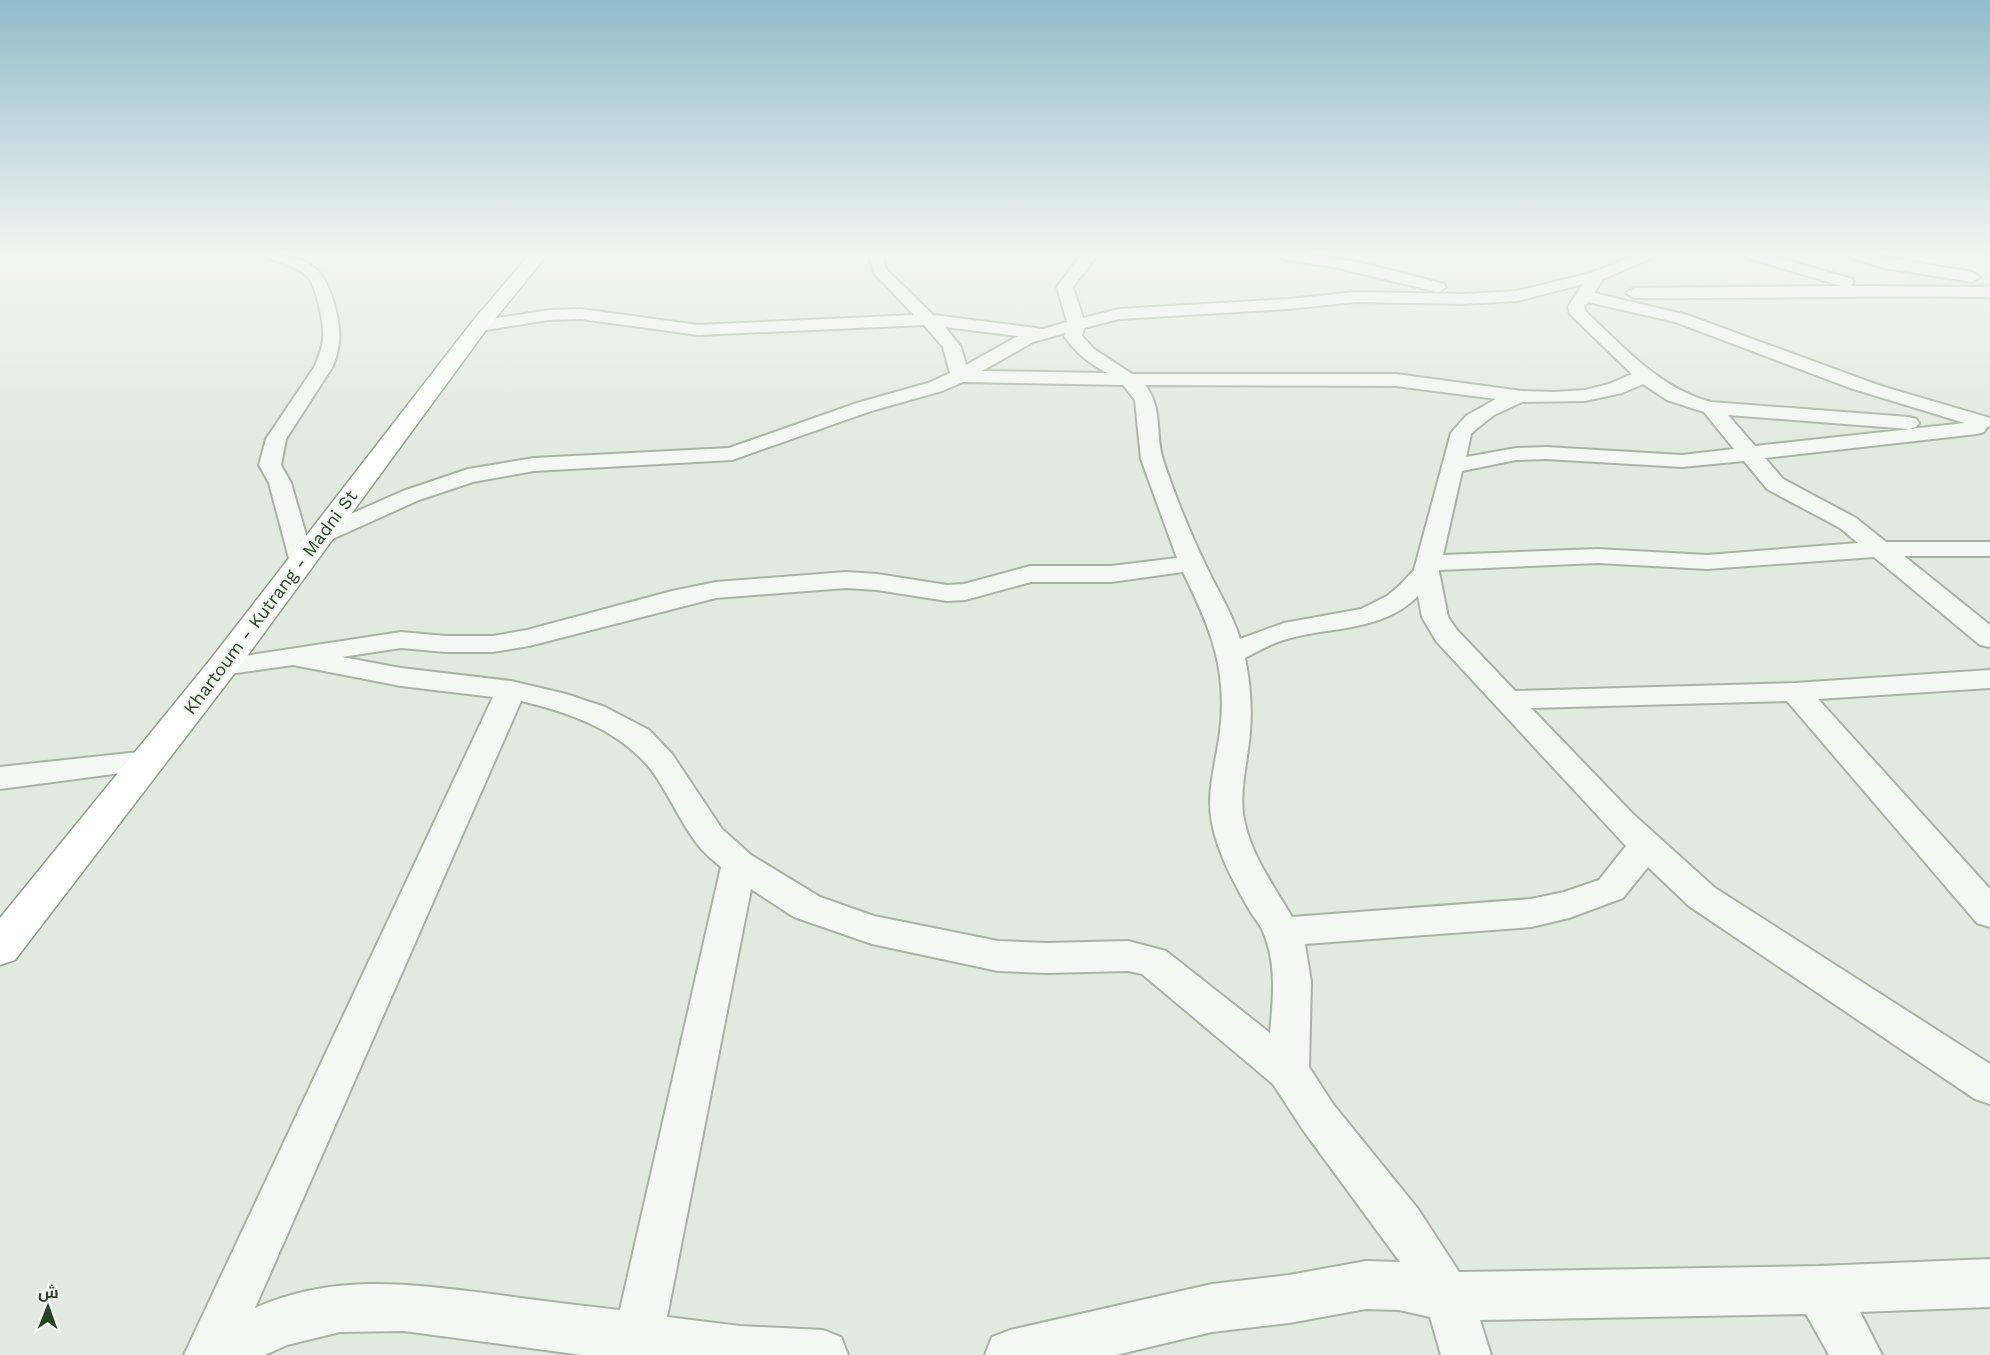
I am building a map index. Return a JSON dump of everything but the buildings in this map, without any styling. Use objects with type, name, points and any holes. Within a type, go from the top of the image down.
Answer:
[{"type":"highway","name":"Khartoum - Kutrang - Madni St","points":[[0,948],[222,667],[485,318]]},
{"type":"street","points":[[302,562],[280,483],[270,465],[275,441],[327,359],[333,337],[329,318]]},
{"type":"street","points":[[479,326],[536,318]]},
{"type":"street","points":[[602,318],[698,330],[929,320],[1044,334]]},
{"type":"street","points":[[1074,318],[1076,325],[1072,336],[1078,346],[1127,380],[1142,394],[1148,411],[1147,442],[1151,456],[1192,563],[1221,620],[1236,706],[1235,740],[1227,787],[1227,815],[1234,841],[1262,900],[1282,932],[1292,963],[1288,1071]]},
{"type":"street","points":[[320,536],[407,496],[469,476],[547,463],[596,459],[710,457],[732,454],[871,404],[935,387],[960,376],[1010,346],[1102,318]]},
{"type":"street","points":[[1583,318],[1644,376],[1674,396],[1711,408],[1983,423]]},
{"type":"street","points":[[1681,318],[1774,350],[1880,392],[1983,423]]},
{"type":"street","points":[[929,320],[952,347],[960,376]]},
{"type":"street","points":[[960,376],[1127,380],[1396,380],[1428,382],[1518,397],[1600,394],[1623,388],[1644,376]]},
{"type":"street","points":[[1518,397],[1484,412],[1470,421],[1461,433],[1427,568],[1435,617],[1446,635],[1505,700],[1646,846],[1702,897],[1990,1086]]},
{"type":"street","points":[[1711,408],[1775,484],[1835,515],[1990,639]]},
{"type":"street","points":[[1452,466],[1516,454],[1546,453],[1682,461],[1983,423]]},
{"type":"street","points":[[1229,656],[1258,640],[1285,631],[1354,620],[1380,611],[1398,601],[1427,568],[1598,556],[1707,562],[1880,549],[1990,549]]},
{"type":"street","points":[[222,667],[401,640],[446,644],[494,644],[529,638],[681,597],[716,590],[846,580],[877,582],[947,593],[965,591],[1029,574],[1111,574],[1192,563]]},
{"type":"street","points":[[292,656],[401,677],[511,690],[556,700],[595,714],[638,736],[660,761],[710,837],[739,864],[807,907],[872,930],[998,956],[1046,958],[1128,956],[1153,962],[1288,1071],[1317,1115],[1391,1208],[1423,1255],[1446,1296],[1466,1355]]},
{"type":"street","points":[[1505,700],[1795,692],[1990,679]]},
{"type":"street","points":[[209,1355],[511,690]]},
{"type":"street","points":[[1795,692],[1990,913]]},
{"type":"street","points":[[0,778],[148,760]]},
{"type":"street","points":[[1282,932],[1531,913],[1569,905],[1611,889],[1646,846]]},
{"type":"street","points":[[638,1338],[739,864]]},
{"type":"street","points":[[1010,1355],[1101,1346],[1212,1308],[1289,1299],[1366,1285],[1399,1286],[1446,1296],[1819,1290],[1990,1284]]},
{"type":"street","points":[[1819,1290],[1857,1355]]},
{"type":"street","points":[[209,1355],[283,1321],[340,1308],[404,1307],[740,1351],[823,1355]]}]
